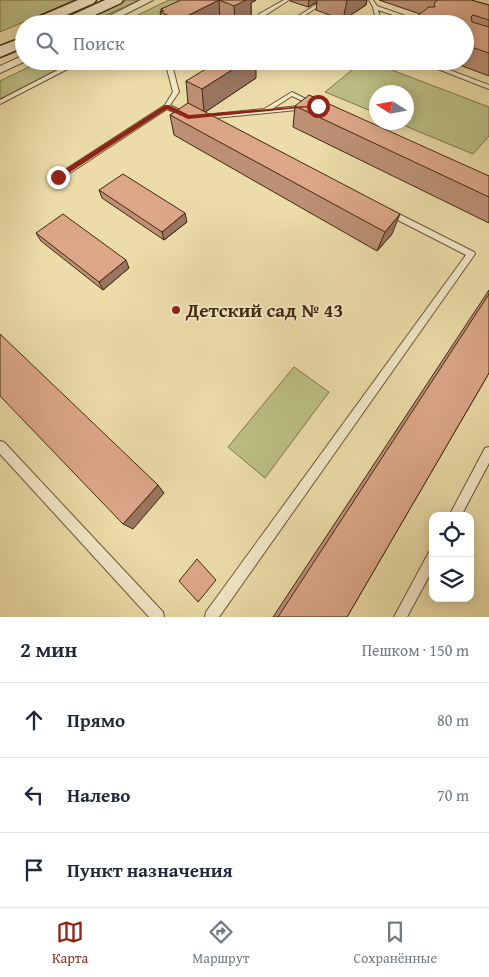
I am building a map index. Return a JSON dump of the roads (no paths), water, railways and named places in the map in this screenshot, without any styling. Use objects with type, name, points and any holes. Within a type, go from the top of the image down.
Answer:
[{"type":"main road","points":[[55,15],[89,0]]},
{"type":"main road","points":[[83,15],[116,0]]},
{"type":"main road","points":[[0,39],[15,32]]},
{"type":"main road","points":[[0,52],[15,45]]},
{"type":"street","points":[[117,15],[148,0]]},
{"type":"street","points":[[0,70],[15,62]]},
{"type":"lane","points":[[261,15],[287,0]]},
{"type":"lane","points":[[302,15],[326,0]]},
{"type":"lane","points":[[371,0],[377,15]]},
{"type":"lane","points":[[375,7],[399,15]]},
{"type":"lane","points":[[0,102],[62,70]]},
{"type":"lane","points":[[170,70],[176,92]]},
{"type":"lane","points":[[444,70],[489,87]]},
{"type":"lane","points":[[58,177],[167,106],[176,92],[184,87]]},
{"type":"lane","points":[[167,106],[188,117],[204,117],[318,106],[292,94],[264,111]]},
{"type":"lane","points":[[204,117],[221,126]]},
{"type":"lane","points":[[211,617],[471,254],[376,205]]},
{"type":"lane","points":[[0,446],[158,617]]},
{"type":"lane","points":[[457,512],[489,452]]},
{"type":"lane","points":[[400,617],[432,557]]},
{"type":"place","name":"Детский сад № 43","points":[[176,310]]}]
